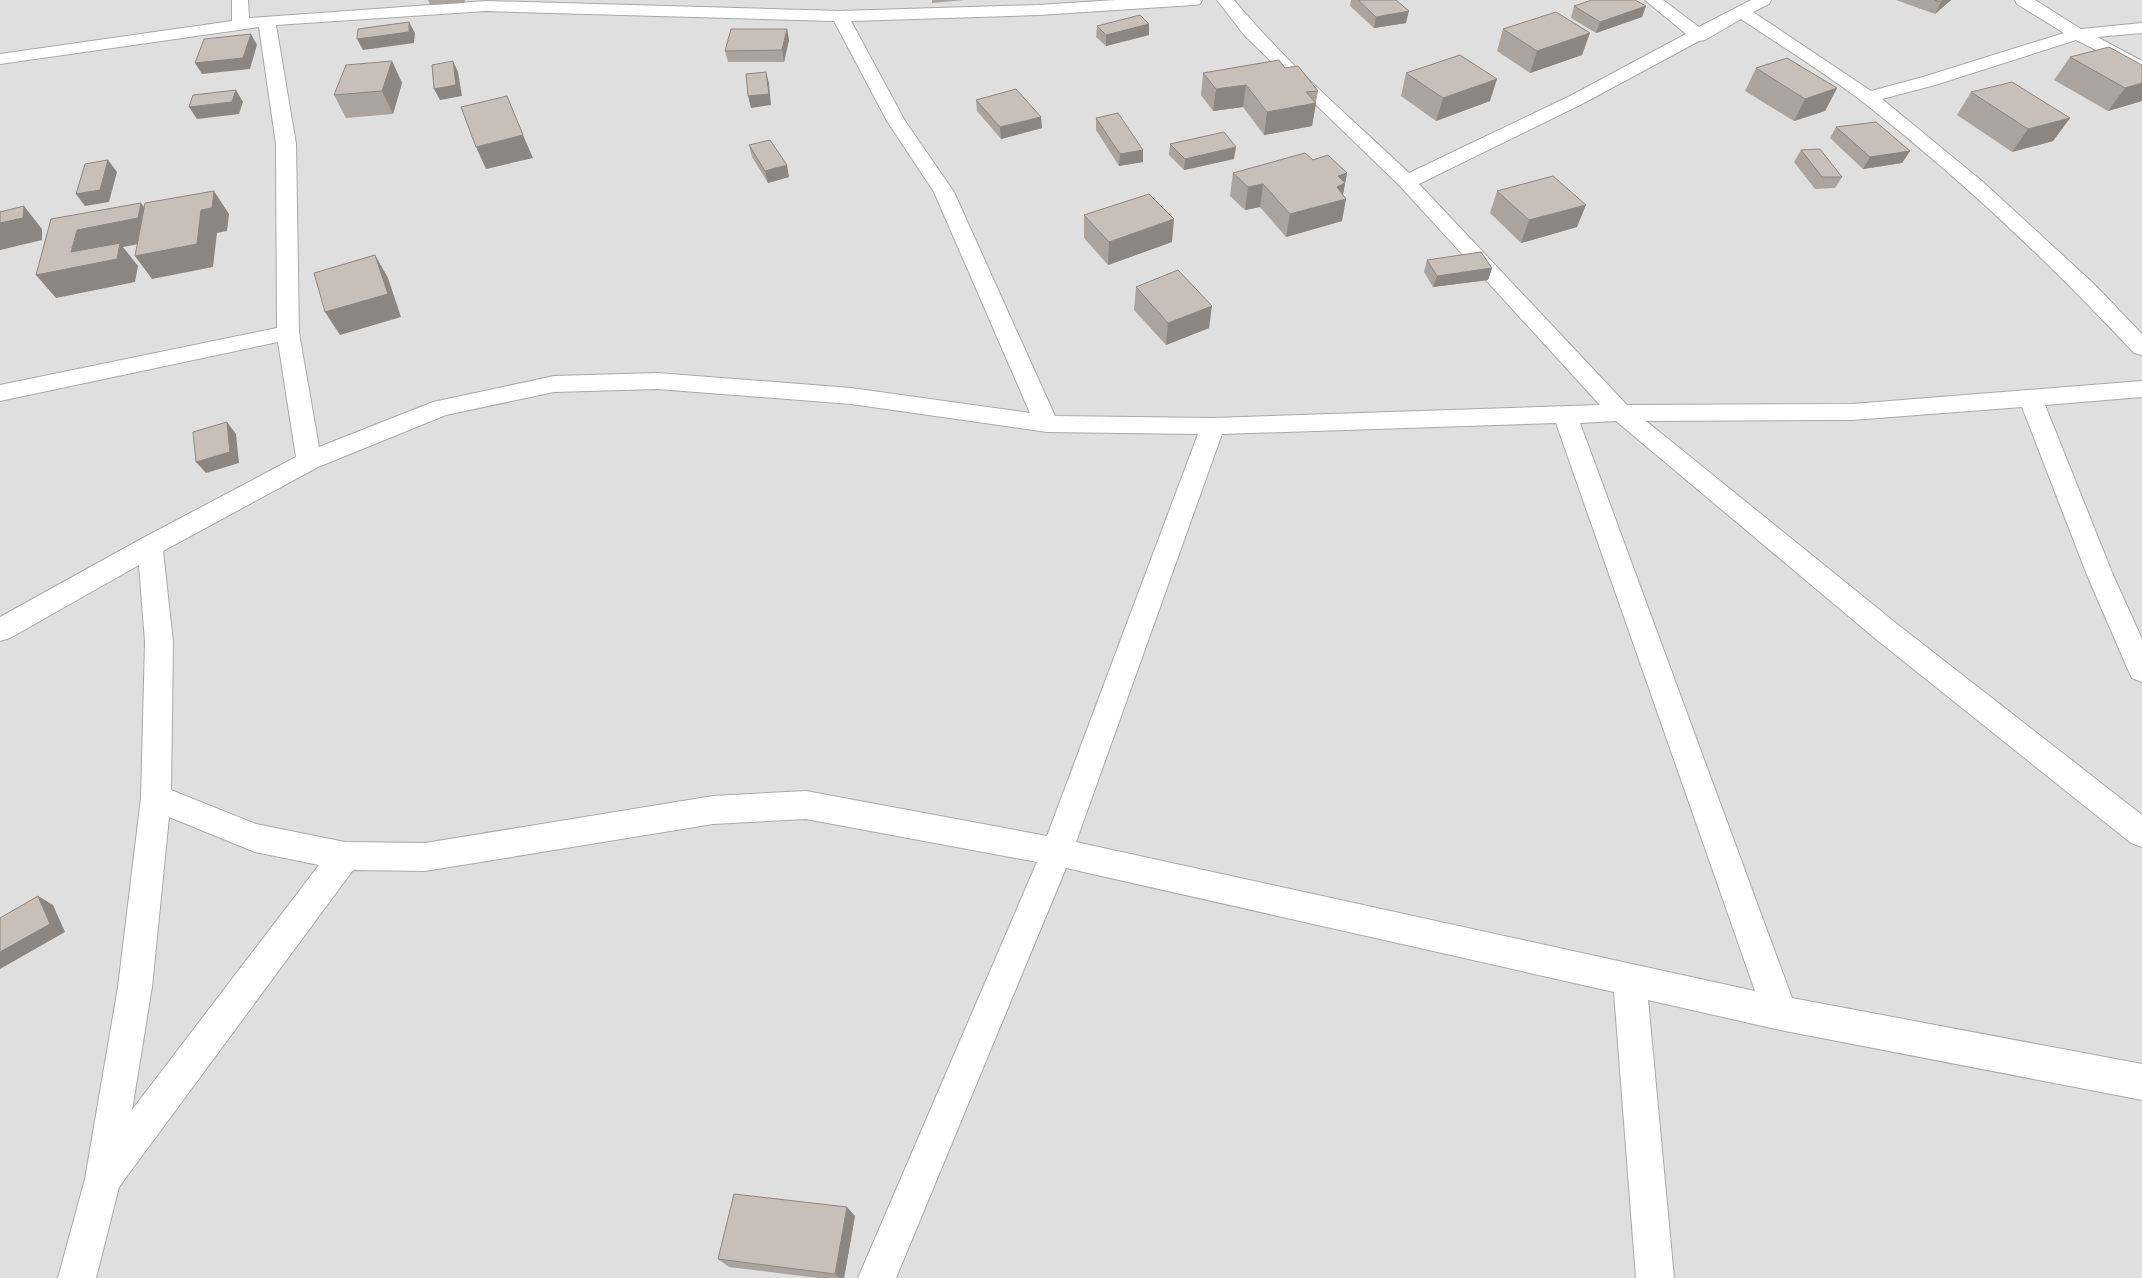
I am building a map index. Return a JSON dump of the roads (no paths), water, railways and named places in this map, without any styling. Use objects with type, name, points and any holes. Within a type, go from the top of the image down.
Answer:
[{"type":"street","points":[[240,0],[241,25]]},
{"type":"street","points":[[0,59],[266,21],[486,6],[840,16],[1038,10],[1194,0]]},
{"type":"street","points":[[1225,0],[1251,32],[1406,182],[1621,413],[1887,632],[2142,833]]},
{"type":"street","points":[[1653,0],[1699,36]]},
{"type":"street","points":[[1406,182],[1576,100],[1699,36],[1763,0]]},
{"type":"street","points":[[2023,0],[2078,34],[2142,68]]},
{"type":"street","points":[[1742,12],[1868,97],[1976,186],[2086,289],[2142,348]]},
{"type":"street","points":[[840,16],[896,120],[944,192],[1047,424]]},
{"type":"street","points":[[266,21],[286,144],[288,333],[310,461]]},
{"type":"street","points":[[1868,97],[1929,81],[2078,34],[2142,28]]},
{"type":"street","points":[[0,393],[288,333]]},
{"type":"street","points":[[0,630],[150,546],[310,461],[441,408],[554,384],[657,380],[851,396],[1047,424],[1213,426],[1621,413],[1852,412],[2142,389]]},
{"type":"street","points":[[2032,399],[2100,574],[2142,670]]},
{"type":"street","points":[[1564,416],[1780,1013]]},
{"type":"street","points":[[877,1278],[1057,852],[1213,426]]},
{"type":"street","points":[[77,1278],[103,1179],[135,987],[156,798],[159,642],[150,546]]},
{"type":"street","points":[[156,798],[255,838],[345,856],[425,857],[514,841],[714,810],[806,805],[1057,852],[1780,1013],[2142,1082]]},
{"type":"street","points":[[103,1179],[345,856]]},
{"type":"street","points":[[1630,981],[1655,1278]]}]
